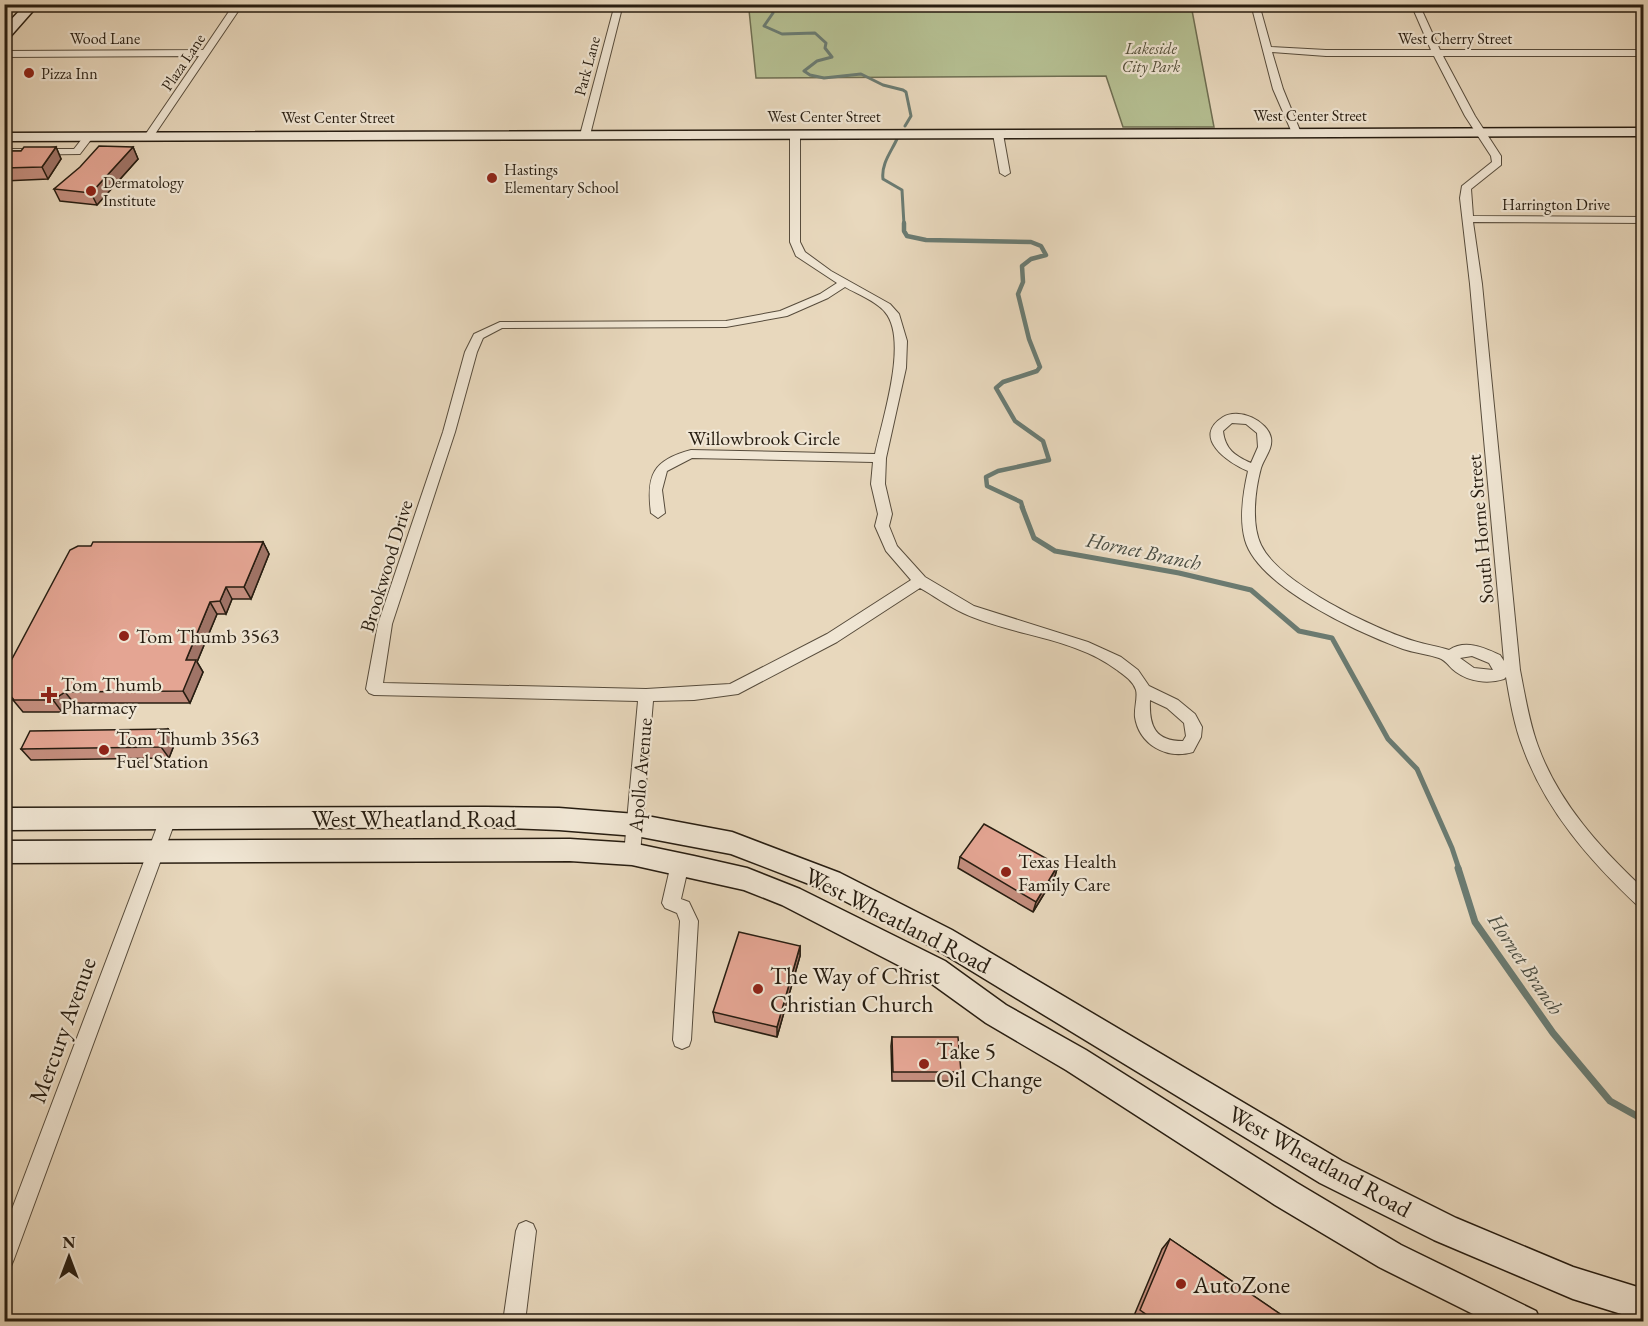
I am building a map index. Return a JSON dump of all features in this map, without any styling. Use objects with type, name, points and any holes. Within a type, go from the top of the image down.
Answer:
[{"type":"main road","points":[[4,35],[33,4]]},
{"type":"main road","name":"West Center Street","points":[[4,137],[1644,132]]},
{"type":"main road","name":"West Wheatland Road","points":[[4,819],[485,817],[559,819],[634,840],[680,864],[747,879],[791,897],[935,970],[996,1014],[1076,1060],[1352,1234],[1390,1256],[1525,1322]]},
{"type":"main road","name":"West Wheatland Road","points":[[4,852],[570,850],[634,840],[732,843],[831,880],[943,939],[1331,1172],[1445,1229],[1573,1283],[1644,1305]]},
{"type":"street","name":"Plaza Lane","points":[[150,135],[239,4]]},
{"type":"street","name":"Park Lane","points":[[585,135],[619,4]]},
{"type":"street","points":[[1255,4],[1282,102],[1296,133]]},
{"type":"street","points":[[1415,4],[1437,53],[1480,133]]},
{"type":"street","name":"West Cherry Street","points":[[1267,49],[1326,53],[1644,52]]},
{"type":"street","name":"Wood Lane","points":[[4,54],[207,53]]},
{"type":"street","name":"South Horne Street","points":[[1480,133],[1490,146],[1497,162],[1466,188],[1465,198],[1507,669],[1531,747],[1565,816],[1591,849],[1644,901]]},
{"type":"street","points":[[795,134],[795,242],[800,254],[844,283],[886,306],[893,314],[901,341],[900,368],[880,458],[878,484],[885,514],[882,526],[891,549],[920,581],[979,615],[1083,646],[1116,661],[1133,674],[1144,690]]},
{"type":"street","points":[[998,134],[1005,173]]},
{"type":"street","points":[[4,152],[77,152],[88,137]]},
{"type":"street","name":"Harrington Drive","points":[[1468,219],[1644,220]]},
{"type":"street","name":"Brookwood Drive","points":[[844,283],[816,300],[783,314],[726,324],[500,325],[478,336],[465,370],[449,432],[385,624],[374,688],[432,692],[646,695],[733,690],[832,638],[920,581]]},
{"type":"street","points":[[1254,469],[1229,457],[1221,449],[1217,430],[1220,425],[1235,418],[1256,424],[1262,430],[1265,438],[1264,450],[1254,469],[1250,531],[1255,550],[1270,567],[1320,604],[1354,622],[1396,640],[1451,658],[1467,671],[1492,677],[1507,669],[1495,659],[1473,650],[1457,652],[1451,658]]},
{"type":"street","name":"Willowbrook Circle","points":[[658,513],[654,489],[660,470],[670,460],[691,454],[880,458]]},
{"type":"street","name":"Apollo Avenue","points":[[634,840],[646,695]]},
{"type":"street","name":"Mercury Avenue","points":[[4,1259],[168,819]]},
{"type":"street","points":[[680,864],[671,903],[683,908],[689,921],[682,1040]]},
{"type":"street","points":[[514,1322],[526,1231]]},
{"type":"green space","name":"Lakeside City Park","points":[[744,5],[1191,5],[1214,127],[1123,127],[1106,76],[756,78],[749,10]]},
{"type":"building","points":[[99,146],[133,147],[91,193],[54,189],[80,167]]},
{"type":"building","points":[[24,147],[56,147],[42,167],[4,168],[4,151],[21,151]]},
{"type":"building","name":"Tom Thumb 3563","points":[[93,542],[263,542],[244,587],[226,587],[220,601],[210,602],[186,660],[196,660],[183,691],[65,692],[53,700],[14,700],[4,688],[4,674],[70,550],[78,546],[91,546]]},
{"type":"building","points":[[168,729],[161,747],[21,749],[30,731]]},
{"type":"building","name":"Texas Health Family Care","points":[[984,824],[1058,865],[1036,902],[960,857]]},
{"type":"building","name":"The Way of Christ Christian Church","points":[[739,932],[800,946],[777,1027],[713,1012]]},
{"type":"building","name":"Take 5 Oil Change","points":[[892,1037],[958,1037],[961,1072],[893,1072]]},
{"type":"building","name":"AutoZone","points":[[1170,1239],[1292,1322],[1157,1322],[1140,1310]]},
{"type":"waterway","name":"Hornet Branch","points":[[770,4],[773,13],[764,26],[782,34],[815,33],[826,43],[825,48],[832,57],[817,61],[804,71],[824,78],[861,74],[883,85],[903,90],[906,92],[911,116],[905,126]]},
{"type":"waterway","name":"Hornet Branch","points":[[897,139],[885,163],[883,179],[902,190],[904,225]]},
{"type":"waterway","name":"Hornet Branch","points":[[904,225],[907,236],[926,240],[1031,242],[1041,246],[1046,255],[1031,259],[1022,266],[1023,282],[1018,294],[1029,339],[1040,367],[1037,371],[1003,382],[996,388],[1015,421],[1043,441],[1049,460],[998,471],[986,477],[987,486],[1021,502],[1023,509]]},
{"type":"waterway","name":"Hornet Branch","points":[[1022,507],[1034,538],[1055,551],[1179,573],[1251,590],[1299,631],[1332,638],[1388,739],[1417,769],[1459,869]]},
{"type":"waterway","name":"Hornet Branch","points":[[1458,868],[1475,922],[1553,1033],[1610,1101],[1644,1120]]},
{"type":"place","name":"Pizza Inn","points":[[29,73]]},
{"type":"place","name":"Hastings Elementary School","points":[[492,178]]},
{"type":"place","name":"Dermatology Institute","points":[[91,191]]},
{"type":"place","name":"Tom Thumb 3563","points":[[124,636]]},
{"type":"place","name":"Tom Thumb Pharmacy","points":[[49,695]]},
{"type":"place","name":"Tom Thumb 3563 Fuel Station","points":[[104,750]]},
{"type":"place","name":"Texas Health Family Care","points":[[1006,872]]},
{"type":"place","name":"The Way of Christ Christian Church","points":[[758,989]]},
{"type":"place","name":"Take 5 Oil Change","points":[[924,1064]]},
{"type":"place","name":"AutoZone","points":[[1181,1284]]}]
